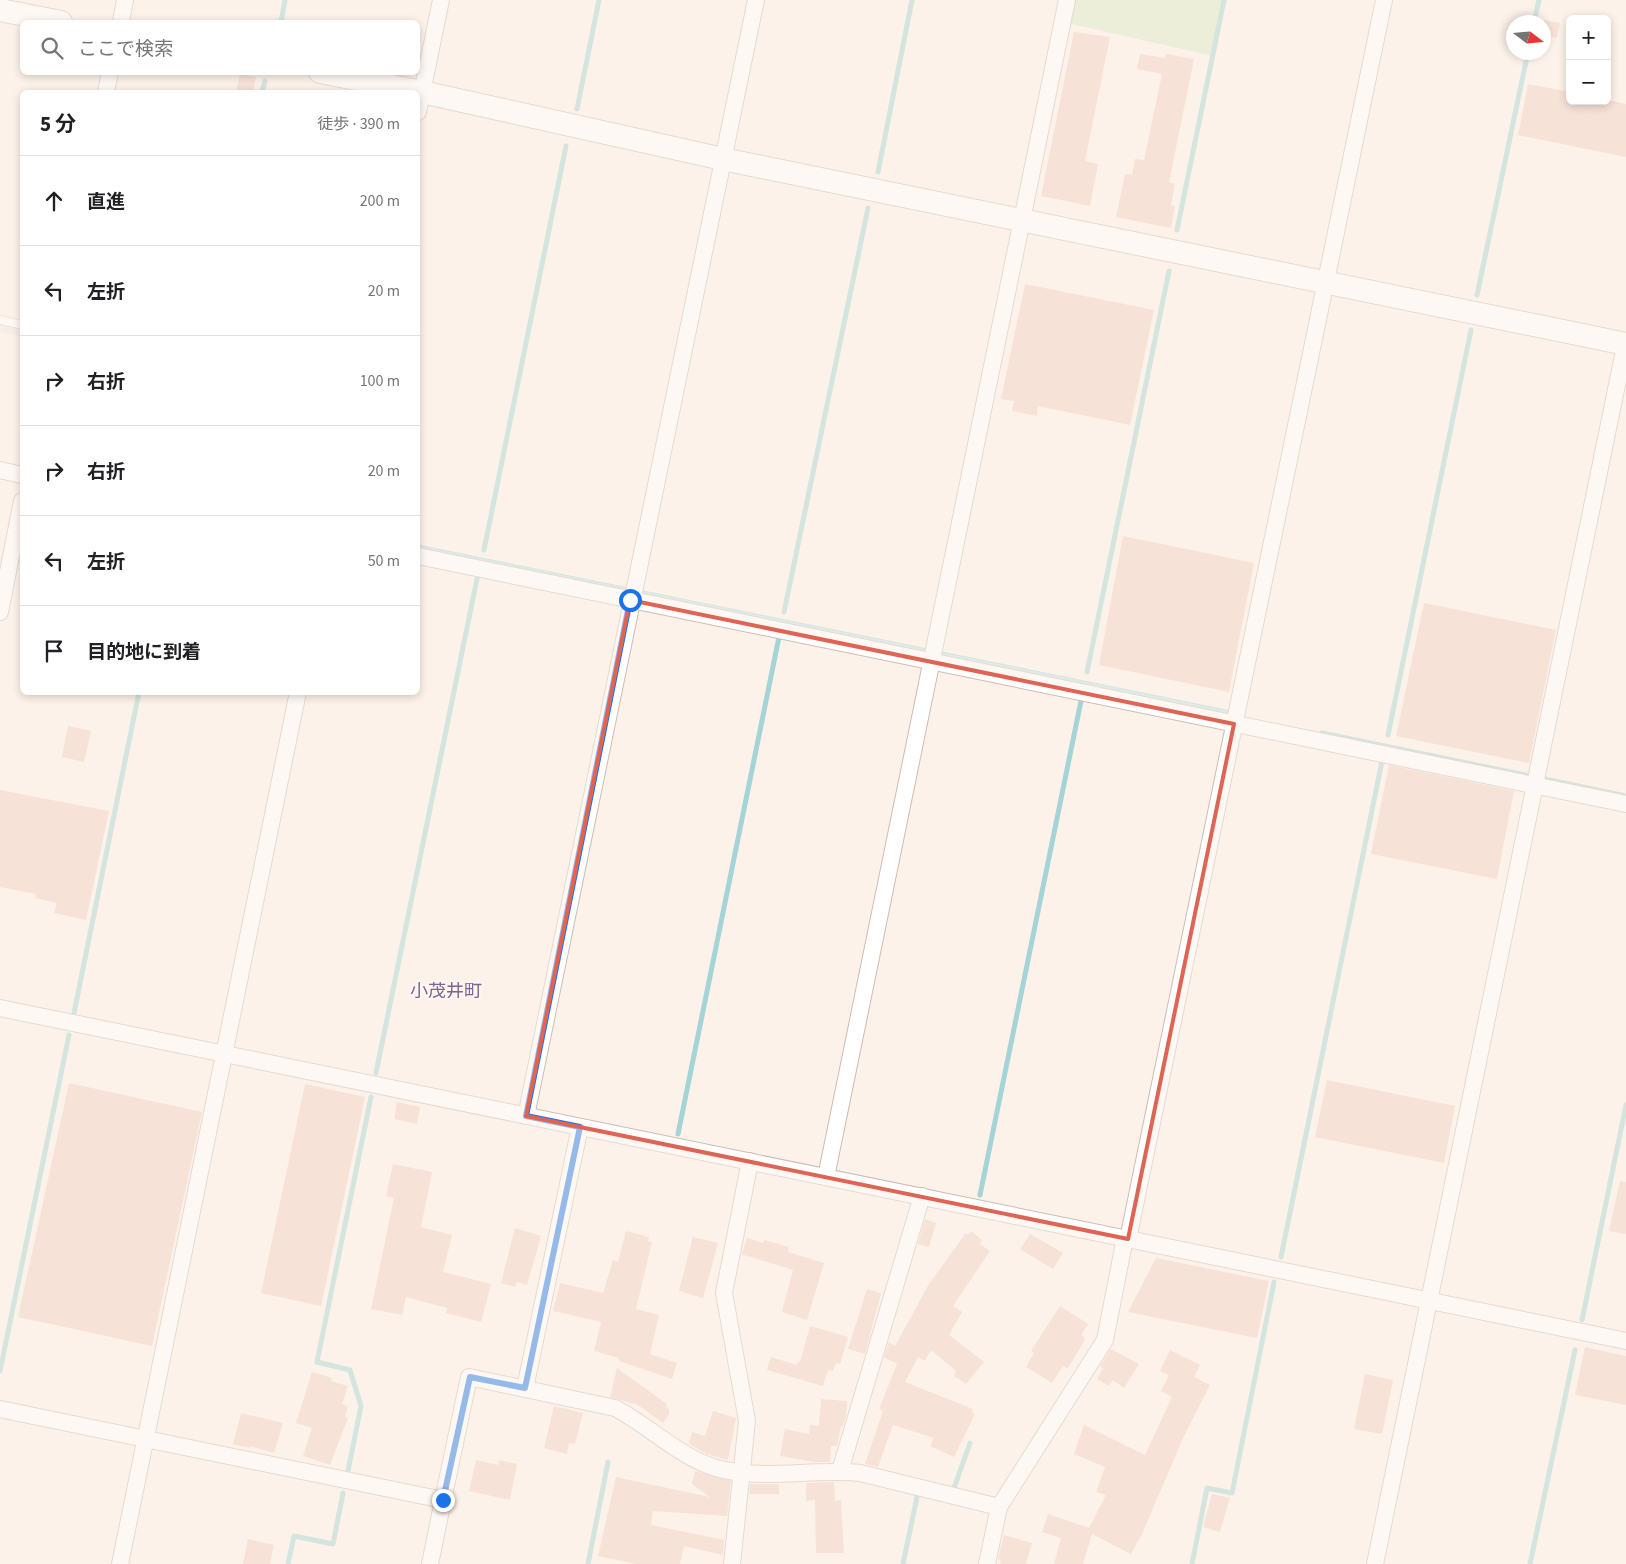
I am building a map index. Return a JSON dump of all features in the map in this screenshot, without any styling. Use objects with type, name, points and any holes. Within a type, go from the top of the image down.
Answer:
[{"type":"street","points":[[121,20],[126,0]]},
{"type":"street","points":[[441,0],[420,102],[723,159],[1626,343],[1375,1564]]},
{"type":"street","points":[[526,1116],[632,594],[756,0]]},
{"type":"street","points":[[826,1177],[1067,0]]},
{"type":"street","points":[[987,1564],[999,1507],[1105,1340],[1384,0]]},
{"type":"street","points":[[0,10],[51,20]]},
{"type":"street","points":[[106,90],[109,75]]},
{"type":"street","points":[[330,75],[380,90]]},
{"type":"street","points":[[0,470],[20,475]]},
{"type":"street","points":[[0,612],[20,511]]},
{"type":"street","points":[[420,556],[632,594],[933,655],[1234,724],[1626,804]]},
{"type":"street","points":[[120,1564],[297,695]]},
{"type":"street","points":[[0,1008],[1626,1341]]},
{"type":"street","points":[[525,1388],[580,1127]]},
{"type":"street","points":[[732,1564],[747,1421],[724,1293],[750,1161]]},
{"type":"street","points":[[840,1471],[922,1196]]},
{"type":"street","points":[[430,1564],[470,1377],[615,1408],[631,1416],[697,1460],[715,1468],[742,1474],[840,1471],[902,1482],[999,1507]]},
{"type":"street","points":[[0,1409],[443,1500]]},
{"type":"lane","points":[[0,320],[20,325]]},
{"type":"highlighted area","points":[[630,600],[1234,724],[1128,1239],[526,1116]]},
{"type":"shaded area","points":[[0,317],[20,322],[20,337],[0,332]]},
{"type":"green space","points":[[1076,0],[1224,0],[1213,56],[1071,24]]},
{"type":"water","points":[[420,545],[1231,711],[1230,716],[420,549]]},
{"type":"building","points":[[1551,21],[1560,23],[1557,38],[1551,37]]},
{"type":"building","points":[[1074,32],[1110,37],[1085,161],[1098,164],[1090,206],[1041,196]]},
{"type":"building","points":[[1140,54],[1165,58],[1166,54],[1194,59],[1169,182],[1175,184],[1171,205],[1175,206],[1171,228],[1116,217],[1125,174],[1132,175],[1135,159],[1144,160],[1162,74],[1137,69]]},
{"type":"building","points":[[240,75],[256,77],[253,90],[236,90]]},
{"type":"building","points":[[1528,84],[1566,91],[1566,105],[1611,105],[1611,101],[1626,104],[1626,157],[1518,135]]},
{"type":"building","points":[[1025,284],[1154,310],[1130,425],[1038,406],[1037,416],[1012,411],[1014,401],[1001,399]]},
{"type":"building","points":[[1123,536],[1254,563],[1229,692],[1099,665]]},
{"type":"building","points":[[1424,603],[1556,630],[1529,763],[1396,736]]},
{"type":"building","points":[[68,726],[91,731],[84,762],[62,757]]},
{"type":"building","points":[[1389,765],[1514,791],[1497,879],[1371,854]]},
{"type":"building","points":[[0,790],[109,811],[86,920],[54,913],[57,903],[35,898],[36,894],[0,887]]},
{"type":"building","points":[[1327,1080],[1455,1106],[1444,1163],[1315,1137]]},
{"type":"building","points":[[69,1083],[202,1112],[152,1346],[18,1317]]},
{"type":"building","points":[[305,1084],[365,1097],[321,1306],[261,1293]]},
{"type":"building","points":[[397,1102],[420,1107],[417,1124],[394,1119]]},
{"type":"building","points":[[393,1164],[432,1172],[421,1227],[452,1235],[443,1272],[491,1284],[481,1322],[446,1313],[447,1308],[406,1297],[402,1315],[371,1309],[394,1198],[386,1196]]},
{"type":"building","points":[[1620,1181],[1626,1182],[1626,1234],[1609,1231]]},
{"type":"building","points":[[925,1219],[936,1223],[929,1247],[918,1244]]},
{"type":"building","points":[[515,1228],[541,1236],[527,1285],[517,1282],[515,1287],[501,1283]]},
{"type":"building","points":[[626,1231],[649,1237],[648,1241],[652,1242],[636,1309],[659,1315],[650,1354],[677,1363],[672,1379],[619,1361],[619,1358],[594,1351],[601,1322],[553,1311],[560,1283],[603,1293],[613,1260],[618,1262]]},
{"type":"building","points":[[971,1231],[982,1240],[980,1244],[990,1251],[953,1306],[962,1312],[949,1335],[984,1362],[966,1384],[954,1376],[956,1371],[931,1350],[925,1361],[918,1357],[905,1382],[973,1409],[972,1412],[975,1414],[954,1457],[930,1446],[934,1438],[893,1425],[878,1467],[865,1464],[883,1411],[879,1409],[897,1364],[884,1357],[889,1342],[895,1346],[929,1284],[966,1233],[968,1235]]},
{"type":"building","points":[[1030,1234],[1063,1253],[1053,1269],[1020,1249]]},
{"type":"building","points":[[693,1237],[718,1243],[703,1298],[679,1291]]},
{"type":"building","points":[[747,1238],[763,1243],[764,1240],[789,1247],[788,1252],[824,1263],[807,1320],[782,1312],[793,1270],[742,1254]]},
{"type":"building","points":[[1156,1258],[1269,1281],[1257,1338],[1128,1312]]},
{"type":"building","points":[[867,1289],[881,1293],[865,1354],[848,1349]]},
{"type":"building","points":[[1060,1306],[1088,1324],[1081,1335],[1085,1338],[1082,1345],[1068,1368],[1063,1366],[1052,1383],[1026,1367],[1034,1353],[1031,1351]]},
{"type":"building","points":[[810,1326],[848,1337],[840,1364],[836,1363],[833,1371],[828,1370],[823,1386],[767,1370],[771,1357],[797,1365],[800,1362]]},
{"type":"building","points":[[1585,1347],[1626,1356],[1626,1405],[1575,1395]]},
{"type":"building","points":[[1111,1349],[1139,1364],[1124,1388],[1113,1380],[1109,1386],[1097,1379],[1103,1368],[1100,1366]]},
{"type":"building","points":[[1170,1350],[1200,1365],[1194,1377],[1210,1385],[1184,1436],[1142,1534],[1131,1554],[1092,1534],[1083,1564],[1054,1564],[1061,1538],[1042,1532],[1048,1514],[1089,1528],[1106,1495],[1096,1492],[1105,1467],[1074,1454],[1084,1425],[1145,1455],[1172,1397],[1161,1391],[1169,1375],[1160,1371]]},
{"type":"building","points":[[617,1368],[667,1404],[666,1407],[669,1409],[669,1414],[663,1423],[638,1405],[610,1397]]},
{"type":"building","points":[[312,1372],[332,1378],[331,1381],[348,1386],[342,1404],[348,1406],[345,1417],[348,1418],[330,1465],[303,1456],[312,1428],[296,1423]]},
{"type":"building","points":[[1365,1374],[1393,1380],[1382,1434],[1354,1429]]},
{"type":"building","points":[[821,1399],[847,1401],[846,1416],[843,1426],[841,1426],[837,1446],[831,1446],[830,1462],[814,1462],[780,1456],[785,1429],[809,1434],[810,1425],[819,1426]]},
{"type":"building","points":[[554,1406],[583,1413],[575,1444],[569,1443],[567,1454],[544,1448]]},
{"type":"building","points":[[713,1411],[736,1418],[728,1460],[707,1454],[689,1444],[692,1432],[705,1436]]},
{"type":"building","points":[[241,1413],[283,1423],[274,1453],[250,1446],[250,1448],[233,1444]]},
{"type":"building","points":[[476,1460],[498,1465],[499,1460],[517,1464],[510,1500],[469,1491]]},
{"type":"building","points":[[695,1471],[731,1481],[727,1516],[653,1511],[651,1525],[724,1540],[723,1555],[684,1546],[680,1564],[636,1564],[598,1556],[616,1477],[710,1497],[692,1484]]},
{"type":"building","points":[[834,1482],[835,1501],[841,1500],[844,1553],[816,1553],[815,1500],[806,1501],[806,1483]]},
{"type":"building","points":[[750,1484],[779,1484],[779,1494],[749,1494]]},
{"type":"building","points":[[1212,1494],[1230,1498],[1220,1532],[1203,1527]]},
{"type":"building","points":[[1004,1535],[1032,1543],[1026,1564],[1000,1564],[1001,1560],[998,1559]]},
{"type":"building","points":[[248,1539],[274,1545],[270,1564],[243,1564]]},
{"type":"waterway","points":[[281,20],[285,0]]},
{"type":"waterway","points":[[577,109],[599,0]]},
{"type":"waterway","points":[[878,172],[912,0]]},
{"type":"waterway","points":[[1177,230],[1224,0]]},
{"type":"waterway","points":[[1536,15],[1539,0]]},
{"type":"waterway","points":[[1477,295],[1526,60]]},
{"type":"waterway","points":[[263,90],[265,81]]},
{"type":"waterway","points":[[484,550],[566,146]]},
{"type":"waterway","points":[[784,612],[868,208]]},
{"type":"waterway","points":[[1087,672],[1169,271]]},
{"type":"waterway","points":[[1388,735],[1471,330]]},
{"type":"waterway","points":[[376,1073],[478,574]]},
{"type":"waterway","points":[[678,1134],[779,637]]},
{"type":"waterway","points":[[74,1013],[138,695]]},
{"type":"waterway","points":[[980,1195],[1081,701]]},
{"type":"waterway","points":[[1322,733],[1530,776]]},
{"type":"waterway","points":[[1281,1257],[1382,761]]},
{"type":"waterway","points":[[1545,779],[1626,796]]},
{"type":"waterway","points":[[0,1371],[69,1035]]},
{"type":"waterway","points":[[348,1471],[361,1406],[350,1370],[317,1362],[371,1097]]},
{"type":"waterway","points":[[1582,1320],[1626,1105]]},
{"type":"waterway","points":[[1192,1564],[1207,1488],[1232,1493],[1274,1282]]},
{"type":"waterway","points":[[1530,1564],[1575,1350]]},
{"type":"waterway","points":[[954,1488],[970,1443]]},
{"type":"waterway","points":[[588,1564],[608,1462]]},
{"type":"waterway","points":[[288,1564],[294,1536],[333,1544],[343,1493]]},
{"type":"waterway","points":[[903,1564],[917,1497]]},
{"type":"district","name":"小茂井町","points":[[446,991]]},
{"type":"route","points":[[443,1500],[470,1377],[525,1388],[580,1127],[526,1116],[630,600]]}]
